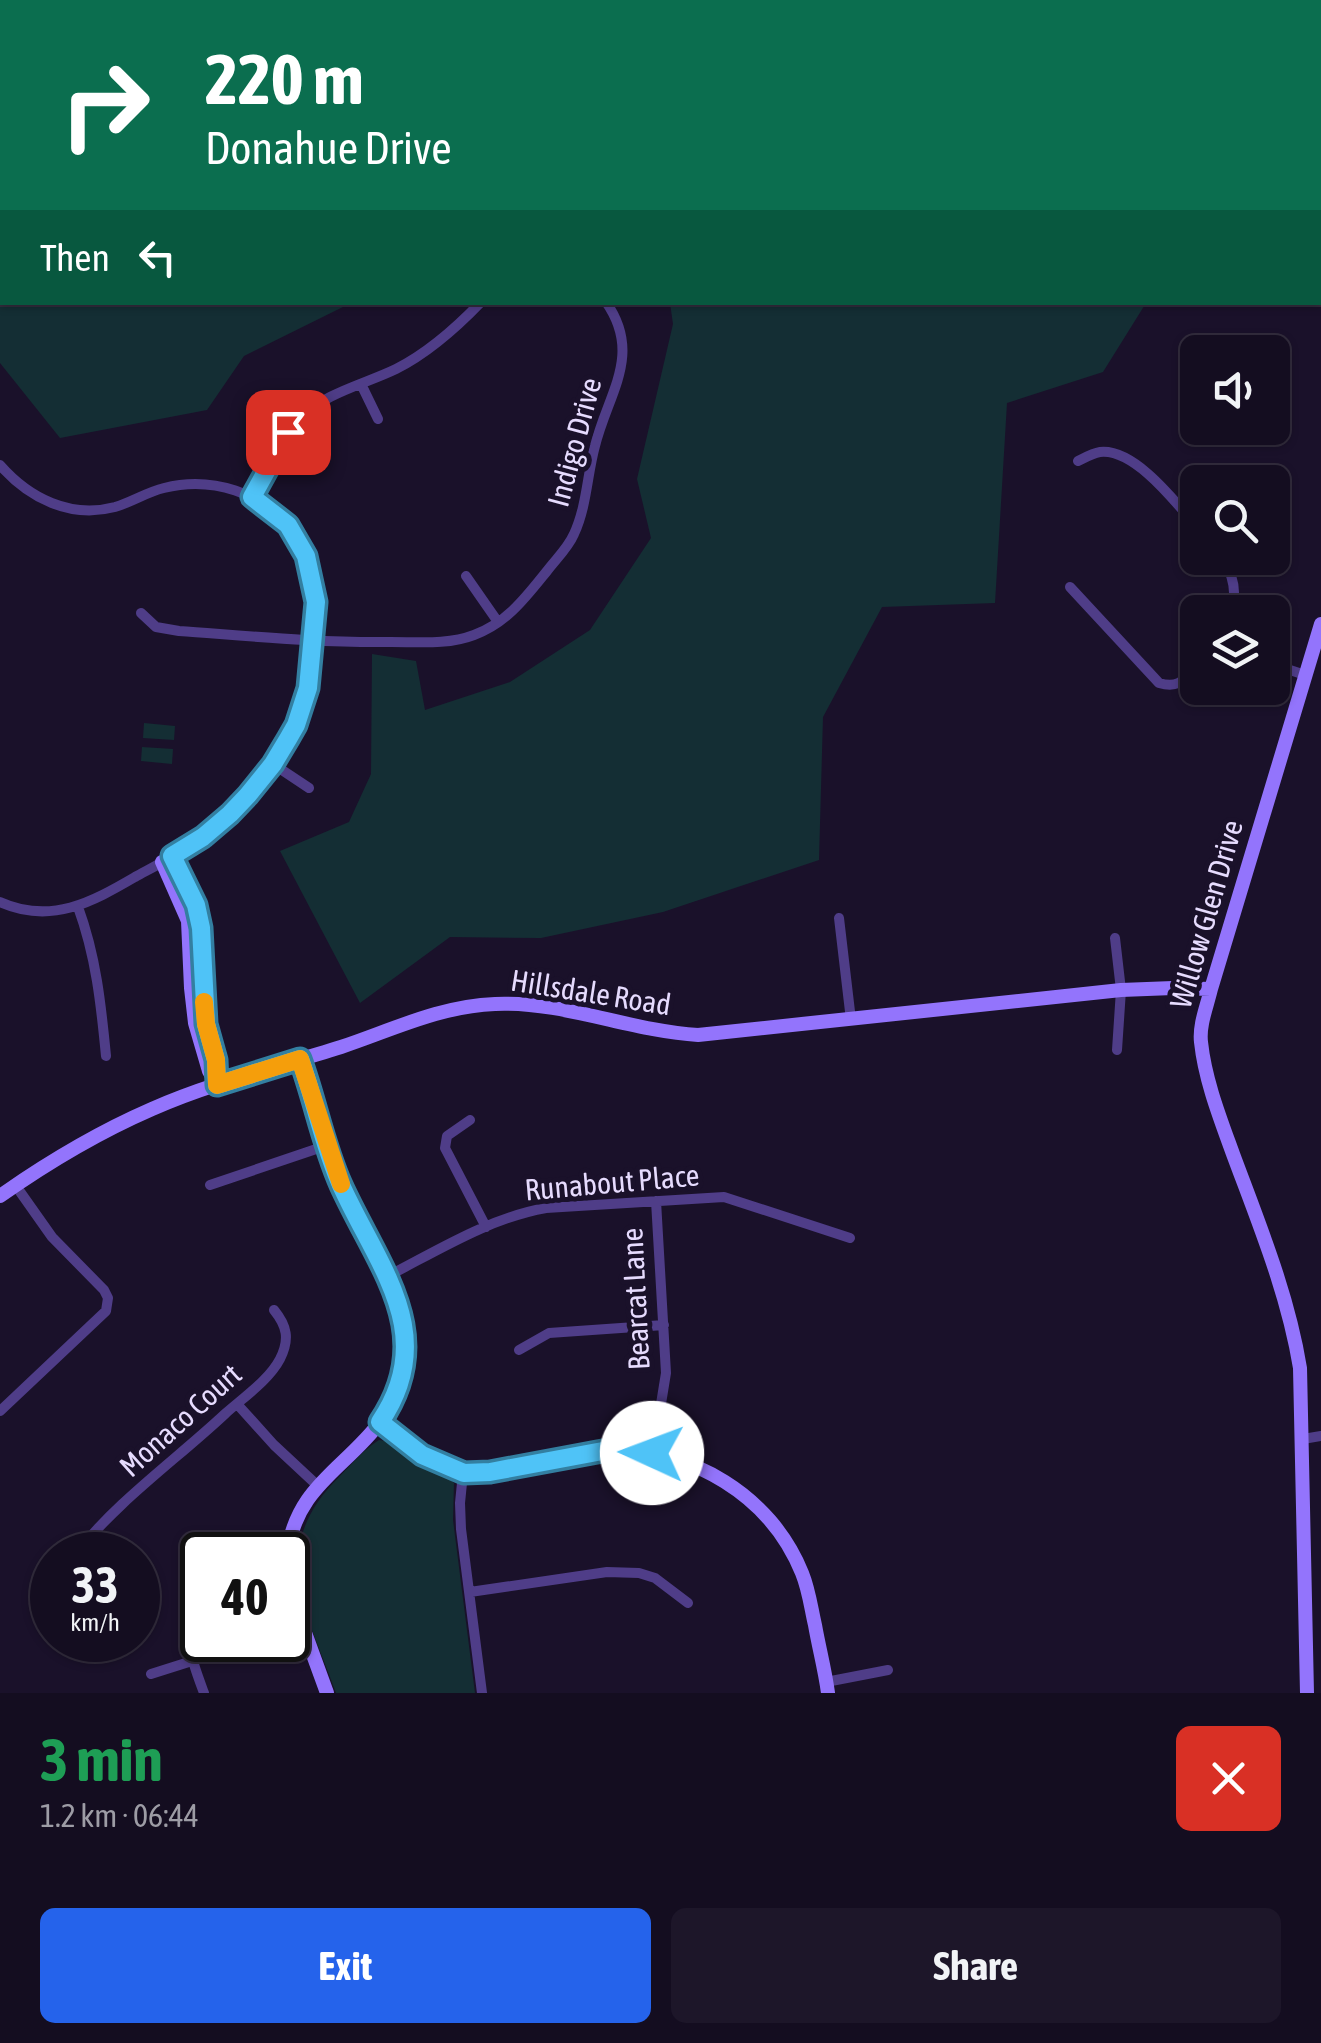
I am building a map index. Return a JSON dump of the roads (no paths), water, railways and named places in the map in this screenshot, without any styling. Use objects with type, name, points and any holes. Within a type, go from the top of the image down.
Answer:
[{"type":"main road","name":"Willow Glen Drive","points":[[1306,1693],[1302,1378],[1283,1292],[1218,1113],[1201,1031],[1321,624]]},
{"type":"main road","points":[[167,859],[188,921],[196,1023],[209,1071],[217,1085]]},
{"type":"main road","name":"Hillsdale Road","points":[[0,1196],[78,1147],[153,1108],[435,1013],[464,1007],[543,1006],[686,1034],[723,1034],[1121,990],[1211,989]]},
{"type":"main road","points":[[292,1532],[318,1486],[380,1422],[399,1390],[406,1346],[403,1316],[339,1181],[300,1059]]},
{"type":"main road","points":[[380,1422],[422,1455],[464,1473],[490,1472],[608,1450],[652,1453],[682,1461],[724,1480],[779,1532],[795,1557],[806,1584],[827,1688]]},
{"type":"main road","points":[[310,1646],[327,1693]]},
{"type":"street","points":[[252,497],[300,418],[316,405],[399,367],[432,346],[477,305]]},
{"type":"street","name":"Indigo Drive","points":[[141,613],[156,627],[179,631],[311,640],[441,642],[470,636],[498,622],[518,606],[563,551],[586,501],[594,446],[623,357],[618,319],[608,305]]},
{"type":"street","points":[[361,384],[378,419]]},
{"type":"street","points":[[1078,461],[1102,452],[1129,460],[1180,509]]},
{"type":"street","points":[[0,465],[32,494],[76,509],[117,506],[158,490],[189,484],[222,486],[252,497],[281,518],[302,548],[316,602],[308,688],[296,725],[273,764],[230,814],[203,837],[78,907],[36,912],[0,902]]},
{"type":"street","points":[[466,576],[498,622]]},
{"type":"street","points":[[1070,587],[1159,683],[1180,683]]},
{"type":"street","points":[[1290,669],[1305,674]]},
{"type":"street","points":[[273,764],[309,788]]},
{"type":"street","points":[[78,907],[101,995],[106,1056]]},
{"type":"street","points":[[839,918],[851,1020]]},
{"type":"street","points":[[1115,938],[1121,990],[1117,1050]]},
{"type":"street","points":[[470,1120],[447,1136],[446,1148],[486,1226]]},
{"type":"street","points":[[210,1185],[328,1146]]},
{"type":"street","points":[[2,1407],[106,1311],[109,1303],[104,1290],[52,1237],[16,1186]]},
{"type":"street","name":"Runabout Place","points":[[386,1278],[486,1226],[546,1208],[724,1197],[850,1238]]},
{"type":"street","name":"Bearcat Lane","points":[[652,1453],[666,1373],[656,1201]]},
{"type":"street","name":"Monaco Court","points":[[95,1532],[266,1376],[281,1357],[286,1342],[286,1324],[274,1310]]},
{"type":"street","points":[[519,1350],[549,1333],[664,1325]]},
{"type":"street","points":[[237,1404],[318,1486]]},
{"type":"street","points":[[1303,1439],[1321,1436]]},
{"type":"street","points":[[464,1473],[461,1529],[482,1693]]},
{"type":"street","points":[[470,1592],[608,1572],[639,1573],[656,1578],[688,1604]]},
{"type":"street","points":[[151,1674],[189,1662]]},
{"type":"street","points":[[192,1662],[204,1693]]},
{"type":"street","points":[[827,1688],[888,1670]]}]
